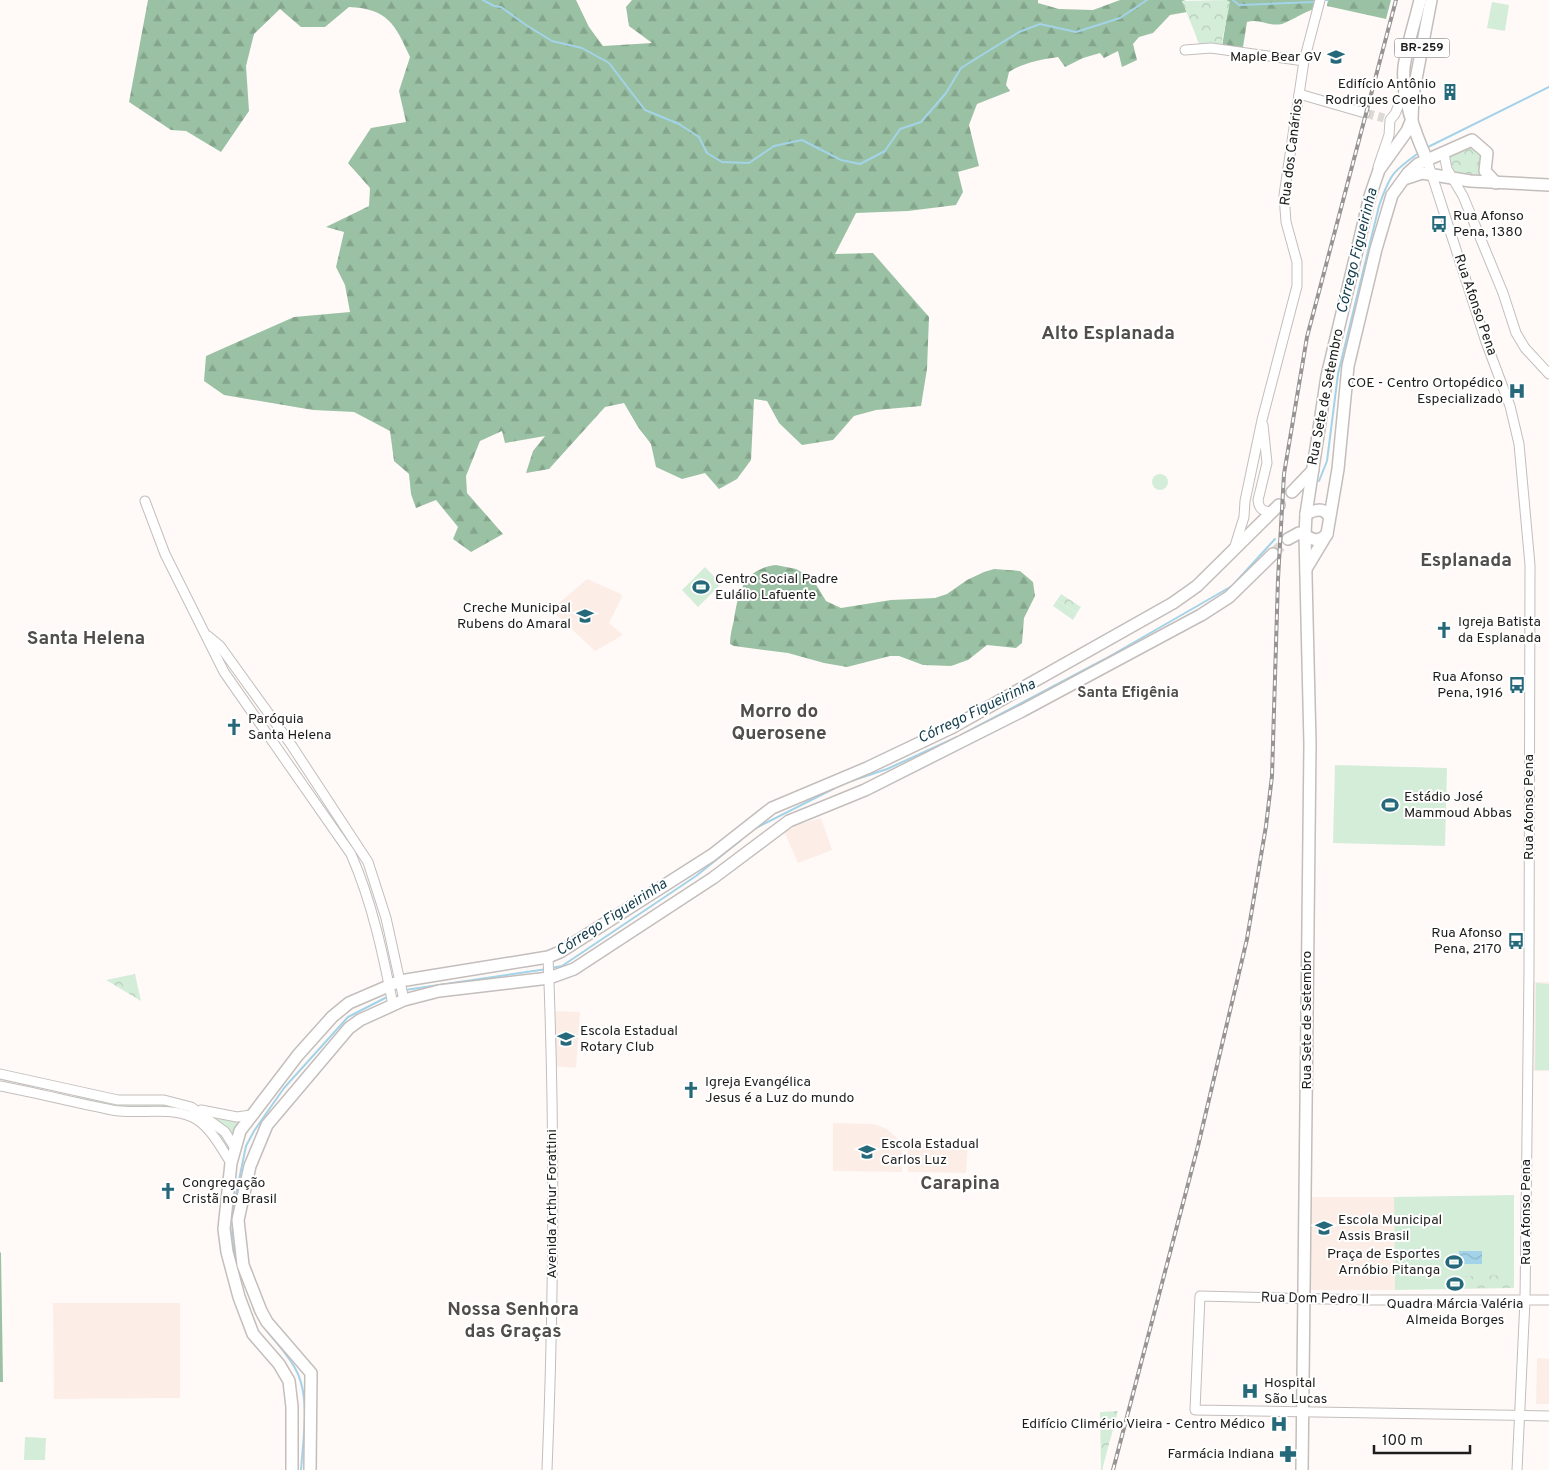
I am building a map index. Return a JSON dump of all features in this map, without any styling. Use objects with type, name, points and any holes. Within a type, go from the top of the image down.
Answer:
[{"type":"main road","name":"BR-259","points":[[1420,0],[1404,66],[1405,90],[1412,120],[1426,158]]},
{"type":"main road","name":"BR-259","points":[[1412,120],[1414,95],[1431,0]]},
{"type":"main road","points":[[1414,25],[1426,26]]},
{"type":"main road","name":"Rua Sete de Setembro","points":[[1306,569],[1327,534],[1338,469],[1339,365],[1374,180],[1382,164],[1407,131],[1412,120]]},
{"type":"main road","points":[[1444,154],[1472,140],[1487,153],[1486,171],[1496,183]]},
{"type":"main road","name":"Rua Sete de Setembro","points":[[1302,1470],[1310,744],[1306,514],[1312,470],[1339,365],[1390,202],[1400,183],[1413,168],[1426,158],[1444,154]]},
{"type":"main road","points":[[1400,183],[1414,174],[1431,174],[1470,181],[1549,185]]},
{"type":"main road","points":[[1292,492],[1312,470]]},
{"type":"main road","points":[[292,1470],[292,1407],[289,1382],[279,1364],[253,1334],[239,1297],[227,1252],[224,1229],[231,1163],[240,1131],[298,1055],[332,1017],[349,1004],[394,983],[548,957],[579,941],[712,855],[772,808],[867,768],[953,727],[1013,695],[1173,603],[1197,586],[1275,508]]},
{"type":"main road","points":[[1306,514],[1318,510],[1326,512],[1329,516]]},
{"type":"main road","points":[[1288,539],[1296,533],[1317,541],[1327,534]]},
{"type":"main road","points":[[310,1470],[312,1373],[267,1322],[255,1298],[243,1265],[238,1220],[250,1166],[267,1125],[349,1028],[404,1000],[439,991],[574,969],[713,878],[789,821],[865,790],[1022,711],[1222,603],[1273,554]]},
{"type":"main road","points":[[1013,695],[1022,711]]},
{"type":"street","name":"Rua dos Canários","points":[[1232,551],[1241,534],[1262,420],[1298,273],[1284,208],[1298,94],[1304,61],[1320,0]]},
{"type":"street","points":[[1185,50],[1211,48],[1304,61]]},
{"type":"street","points":[[1374,180],[1389,135],[1387,119],[1405,90]]},
{"type":"street","points":[[1298,94],[1365,113]]},
{"type":"street","points":[[1444,154],[1452,177],[1463,196],[1503,293],[1516,333],[1525,348],[1549,374]]},
{"type":"street","name":"Rua Afonso Pena","points":[[1426,158],[1515,424],[1530,565],[1529,970],[1525,1300],[1517,1470]]},
{"type":"street","points":[[1463,196],[1470,181],[1486,171]]},
{"type":"street","points":[[1262,420],[1267,462],[1259,494],[1259,507],[1262,510],[1275,508]]},
{"type":"street","points":[[145,501],[165,554],[192,611],[208,636],[224,672],[350,854],[360,875],[394,983],[404,1000]]},
{"type":"street","points":[[208,636],[220,646],[290,743],[361,850],[376,884],[394,983],[393,1005]]},
{"type":"street","name":"Avenida Arthur Forattini","points":[[547,1470],[552,1301],[552,1155],[548,957]]},
{"type":"street","points":[[0,1074],[118,1100],[164,1100],[218,1114],[237,1117],[251,1115]]},
{"type":"street","points":[[0,1086],[114,1110],[167,1112],[192,1117],[213,1136],[231,1163]]},
{"type":"street","points":[[191,1107],[225,1132],[235,1148]]},
{"type":"street","name":"Rua Dom Pedro II","points":[[1304,1412],[1195,1410],[1200,1296],[1549,1300]]},
{"type":"street","points":[[1304,1412],[1549,1416]]},
{"type":"shaded area","name":"Creche Municipal Rubens do Amaral","points":[[587,579],[621,594],[622,597],[609,623],[623,635],[595,651],[551,610]]},
{"type":"shaded area","points":[[821,818],[832,850],[798,863],[783,829]]},
{"type":"shaded area","points":[[1534,982],[1549,982],[1549,1071],[1533,1071]]},
{"type":"shaded area","name":"Escola Estadual Rotary Club","points":[[556,1011],[580,1012],[576,1068],[554,1066]]},
{"type":"shaded area","name":"Escola Estadual Carlos Luz","points":[[833,1123],[874,1124],[887,1129],[898,1139],[902,1147],[902,1172],[833,1171]]},
{"type":"shaded area","points":[[908,1144],[968,1145],[966,1173],[908,1172]]},
{"type":"shaded area","points":[[1306,1197],[1394,1197],[1395,1290],[1306,1290]]},
{"type":"shaded area","points":[[53,1303],[180,1303],[180,1398],[54,1399]]},
{"type":"shaded area","points":[[1537,1358],[1549,1359],[1549,1404],[1536,1404]]},
{"type":"green space","points":[[148,0],[576,0],[589,27],[603,46],[652,43],[629,26],[626,7],[632,0],[1038,0],[1038,3],[1059,9],[1093,10],[1120,0],[1186,0],[1182,1],[1187,12],[1170,15],[1153,33],[1139,37],[1133,44],[1137,60],[1122,67],[1118,51],[1104,58],[1100,53],[1083,58],[1065,67],[1058,57],[1045,59],[1009,72],[1006,85],[1010,91],[977,104],[969,125],[979,166],[958,172],[963,192],[956,205],[908,211],[856,213],[835,254],[873,253],[929,317],[927,369],[921,406],[876,410],[854,416],[833,440],[802,445],[779,423],[767,401],[754,399],[751,460],[737,479],[719,489],[705,473],[682,479],[656,467],[651,444],[638,427],[624,403],[605,407],[549,469],[526,473],[533,451],[545,436],[505,443],[502,431],[480,441],[466,476],[467,493],[503,534],[471,552],[453,539],[458,527],[436,500],[416,508],[411,494],[409,474],[394,461],[390,431],[354,412],[313,410],[224,395],[204,381],[206,356],[294,317],[350,312],[345,285],[336,267],[344,232],[326,227],[369,206],[370,188],[348,163],[371,128],[406,122],[399,91],[410,57],[400,36],[388,20],[373,11],[362,8],[349,7],[325,27],[301,27],[280,9],[254,34],[246,66],[249,111],[221,152],[186,131],[171,130],[129,102]]},
{"type":"green space","points":[[1226,0],[1315,0],[1314,9],[1282,24],[1277,25],[1256,21],[1247,22],[1243,47],[1222,47],[1229,2]]},
{"type":"green space","points":[[1226,0],[1230,2],[1221,47],[1200,46],[1182,1]]},
{"type":"green space","points":[[1328,0],[1391,0],[1386,19],[1327,6]]},
{"type":"green space","points":[[1492,2],[1509,5],[1505,31],[1487,28]]},
{"type":"green space","points":[[1474,140],[1484,147],[1485,171],[1472,179],[1452,176],[1445,156]]},
{"type":"green space","points":[[1160,474],[1166,476],[1168,482],[1166,488],[1160,490],[1154,488],[1152,482],[1154,476]]},
{"type":"green space","points":[[776,565],[796,569],[812,578],[826,601],[841,608],[891,600],[935,598],[947,594],[967,580],[994,569],[1020,571],[1033,582],[1035,596],[1024,618],[1022,643],[1016,648],[987,645],[968,660],[951,666],[923,665],[899,656],[890,656],[847,667],[788,653],[730,644],[740,592],[744,584],[756,571]]},
{"type":"green space","name":"Centro Social Padre Eulálio Lafuente","points":[[705,567],[721,584],[698,607],[682,590]]},
{"type":"green space","points":[[1061,594],[1081,607],[1077,613],[1057,600]]},
{"type":"green space","points":[[1057,600],[1077,613],[1073,620],[1053,606]]},
{"type":"green space","name":"Estádio José Mammoud Abbas","points":[[1335,765],[1447,768],[1445,846],[1333,843]]},
{"type":"green space","points":[[135,974],[141,1001],[106,980]]},
{"type":"green space","points":[[1536,983],[1549,984],[1549,1070],[1535,1070]]},
{"type":"green space","points":[[77,1091],[118,1100],[164,1100],[167,1112],[114,1111],[74,1101]]},
{"type":"green space","points":[[169,1100],[199,1109],[251,1115],[231,1163],[203,1125],[171,1112]]},
{"type":"green space","name":"Praça de Esportes Arnóbio Pitanga","points":[[1514,1195],[1514,1288],[1395,1290],[1394,1197]]},
{"type":"green space","points":[[1,1253],[3,1382],[0,1382]]},
{"type":"green space","points":[[1513,1275],[1513,1288],[1466,1288],[1466,1276]]},
{"type":"green space","points":[[1118,1411],[1102,1470],[1101,1470],[1100,1412]]},
{"type":"green space","points":[[25,1437],[46,1438],[45,1460],[24,1460]]},
{"type":"water","points":[[1459,1251],[1482,1251],[1482,1264],[1459,1264]]},
{"type":"waterway","points":[[483,0],[494,6],[501,7],[552,41],[582,48],[609,63],[645,110],[679,124],[699,137],[707,153],[722,162],[749,163],[774,146],[802,140],[841,160],[860,164],[885,151],[900,129],[921,122],[946,93],[961,68],[1019,32],[1040,24],[1076,32],[1120,18],[1147,0]]},
{"type":"waterway","points":[[1233,0],[1239,5],[1314,2]]},
{"type":"waterway","name":"Córrego Figueirinha","points":[[1426,148],[1549,87]]},
{"type":"waterway","name":"Córrego Figueirinha","points":[[1319,481],[1327,461],[1338,374],[1379,206],[1386,187],[1394,174],[1420,152]]},
{"type":"waterway","name":"Córrego Figueirinha","points":[[961,735],[1105,659],[1232,586],[1275,539]]},
{"type":"waterway","name":"Córrego Figueirinha","points":[[848,782],[887,769],[957,737]]},
{"type":"waterway","name":"Córrego Figueirinha","points":[[754,829],[835,788]]},
{"type":"waterway","name":"Córrego Figueirinha","points":[[551,968],[562,966],[696,876],[741,840]]},
{"type":"waterway","name":"Córrego Figueirinha","points":[[405,990],[547,969]]},
{"type":"waterway","name":"Córrego Figueirinha","points":[[237,1263],[232,1240],[233,1209],[246,1146],[254,1131],[284,1088],[348,1017],[389,996]]},
{"type":"waterway","name":"Córrego Figueirinha","points":[[253,1307],[263,1325],[288,1357],[302,1385],[305,1421],[301,1470]]},
{"type":"tunnel","points":[[1365,113],[1384,118]]},
{"type":"tunnel","points":[[1273,554],[1288,539]]},
{"type":"railway","points":[[1113,1470],[1198,1146],[1247,939],[1266,826],[1272,776],[1278,579],[1284,474],[1307,337],[1396,0]]},
{"type":"place","name":"Maple Bear GV","points":[[1336,57]]},
{"type":"place","name":"Edifício Antônio Rodrigues Coelho","points":[[1450,92]]},
{"type":"place","name":"Rua Afonso Pena, 1380","points":[[1439,224]]},
{"type":"place","name":"COE - Centro Ortopédico Especializado","points":[[1517,391]]},
{"type":"place","name":"Centro Social Padre Eulálio Lafuente","points":[[701,587]]},
{"type":"place","name":"Creche Municipal Rubens do Amaral","points":[[585,616]]},
{"type":"place","name":"Igreja Batista da Esplanada","points":[[1444,630]]},
{"type":"place","name":"Rua Afonso Pena, 1916","points":[[1517,685]]},
{"type":"place","name":"Paróquia Santa Helena","points":[[234,727]]},
{"type":"place","name":"Estádio José Mammoud Abbas","points":[[1390,805]]},
{"type":"place","name":"Rua Afonso Pena, 2170","points":[[1516,941]]},
{"type":"place","name":"Escola Estadual Rotary Club","points":[[566,1039]]},
{"type":"place","name":"Igreja Evangélica Jesus é a Luz do mundo","points":[[691,1090]]},
{"type":"place","name":"Escola Estadual Carlos Luz","points":[[867,1152]]},
{"type":"place","name":"Congregação Cristã no Brasil","points":[[168,1191]]},
{"type":"place","name":"Escola Municipal Assis Brasil","points":[[1324,1228]]},
{"type":"place","name":"Praça de Esportes Arnóbio Pitanga","points":[[1454,1262]]},
{"type":"place","name":"Quadra Márcia Valéria Almeida Borges","points":[[1455,1284]]},
{"type":"place","name":"Hospital São Lucas","points":[[1250,1391]]},
{"type":"place","name":"Edifício Climério Vieira - Centro Médico","points":[[1279,1424]]},
{"type":"place","name":"Farmácia Indiana","points":[[1288,1454]]},
{"type":"district","name":"Alto Esplanada","points":[[1108,334]]},
{"type":"district","name":"Esplanada","points":[[1466,561]]},
{"type":"district","name":"Santa Helena","points":[[86,639]]},
{"type":"district","name":"Santa Efigênia","points":[[1128,693]]},
{"type":"district","name":"Morro do Querosene","points":[[779,723]]},
{"type":"district","name":"Carapina","points":[[960,1184]]},
{"type":"district","name":"Nossa Senhora das Graças","points":[[513,1321]]}]
